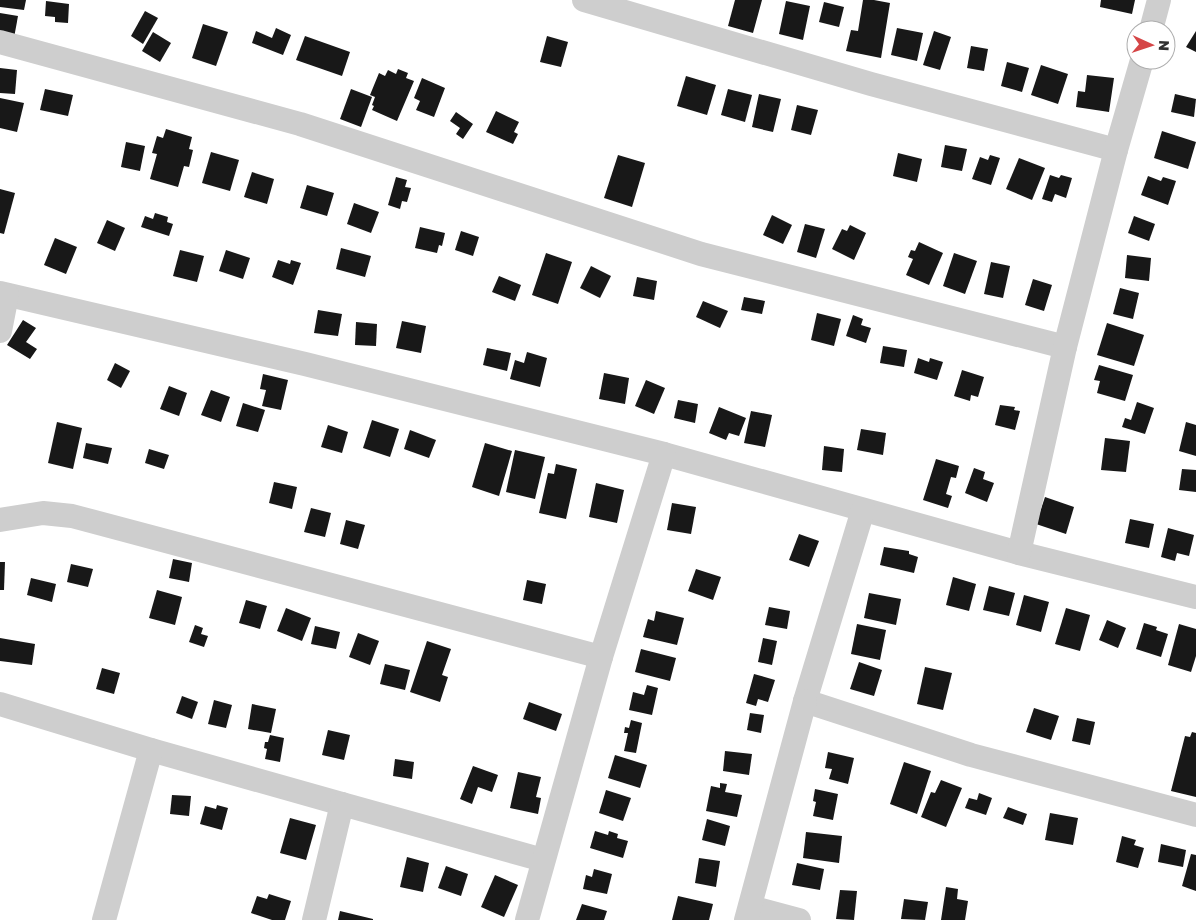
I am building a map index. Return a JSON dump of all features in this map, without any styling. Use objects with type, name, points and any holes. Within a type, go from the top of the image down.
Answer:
[{"type":"street","points":[[584,0],[871,84],[1116,150]]},
{"type":"street","points":[[1154,20],[1159,0]]},
{"type":"street","points":[[0,42],[300,124],[701,254],[1065,347]]},
{"type":"street","points":[[1019,552],[1065,347],[1116,150],[1139,70]]},
{"type":"street","points":[[0,331],[4,294],[305,364],[664,454],[1019,552],[1196,597]]},
{"type":"street","points":[[527,920],[601,656],[664,454]]},
{"type":"street","points":[[799,920],[748,914],[805,701],[863,510]]},
{"type":"street","points":[[0,520],[43,513],[72,516],[601,656]]},
{"type":"street","points":[[805,701],[970,754],[1196,815]]},
{"type":"street","points":[[0,704],[151,750],[543,860]]},
{"type":"street","points":[[104,920],[151,750]]},
{"type":"street","points":[[314,920],[342,804]]},
{"type":"building","points":[[0,0],[26,0],[24,10],[0,7]]},
{"type":"building","points":[[735,0],[762,0],[753,33],[728,26]]},
{"type":"building","points":[[863,0],[890,3],[881,58],[846,51],[851,30],[858,31]]},
{"type":"building","points":[[1101,0],[1135,0],[1132,14],[1100,7]]},
{"type":"building","points":[[46,1],[69,4],[68,23],[55,22],[55,17],[45,16]]},
{"type":"building","points":[[786,1],[810,6],[803,40],[779,34]]},
{"type":"building","points":[[824,2],[844,7],[839,27],[819,22]]},
{"type":"building","points":[[145,11],[158,18],[143,44],[131,36]]},
{"type":"building","points":[[0,13],[18,16],[14,38],[0,36]]},
{"type":"building","points":[[203,24],[228,32],[216,66],[192,58]]},
{"type":"building","points":[[276,28],[291,35],[283,55],[252,43],[256,31],[272,38]]},
{"type":"building","points":[[897,28],[923,33],[917,61],[891,55]]},
{"type":"building","points":[[934,31],[951,37],[940,70],[923,65]]},
{"type":"building","points":[[1196,31],[1196,52],[1186,47]]},
{"type":"building","points":[[153,32],[171,43],[160,62],[142,51]]},
{"type":"building","points":[[305,36],[350,52],[342,76],[296,60]]},
{"type":"building","points":[[547,36],[568,42],[561,67],[540,62]]},
{"type":"building","points":[[971,46],[988,49],[984,71],[967,68]]},
{"type":"building","points":[[1007,62],[1029,68],[1022,92],[1001,86]]},
{"type":"building","points":[[1041,65],[1068,74],[1058,104],[1031,95]]},
{"type":"building","points":[[0,68],[17,70],[15,94],[0,93]]},
{"type":"building","points":[[398,69],[408,73],[406,78],[414,81],[397,121],[372,110],[375,97],[370,95],[379,73],[385,76],[388,70],[396,74]]},
{"type":"building","points":[[1087,75],[1114,78],[1109,112],[1076,107],[1078,91],[1085,92]]},
{"type":"building","points":[[686,76],[716,85],[707,115],[677,106]]},
{"type":"building","points":[[422,78],[445,88],[434,117],[416,110],[420,101],[414,98]]},
{"type":"building","points":[[45,89],[73,95],[68,116],[40,110]]},
{"type":"building","points":[[351,89],[372,97],[361,127],[340,119]]},
{"type":"building","points":[[728,89],[752,95],[745,122],[721,115]]},
{"type":"building","points":[[759,94],[781,99],[773,132],[752,127]]},
{"type":"building","points":[[1175,94],[1196,99],[1194,117],[1171,112]]},
{"type":"building","points":[[0,98],[24,103],[17,132],[0,128]]},
{"type":"building","points":[[797,105],[818,110],[811,135],[791,130]]},
{"type":"building","points":[[496,111],[519,122],[514,132],[518,134],[513,144],[486,132]]},
{"type":"building","points":[[456,112],[473,124],[463,139],[456,134],[460,128],[450,121]]},
{"type":"building","points":[[166,129],[192,137],[189,149],[193,150],[189,167],[184,166],[178,187],[150,179],[157,154],[152,153],[157,136],[163,138]]},
{"type":"building","points":[[1162,131],[1196,142],[1188,169],[1154,158]]},
{"type":"building","points":[[126,142],[145,146],[140,171],[121,167]]},
{"type":"building","points":[[945,145],[967,149],[962,171],[941,167]]},
{"type":"building","points":[[211,152],[239,160],[230,191],[202,183]]},
{"type":"building","points":[[898,153],[922,159],[917,182],[893,176]]},
{"type":"building","points":[[618,155],[645,163],[632,207],[604,198]]},
{"type":"building","points":[[990,155],[1000,158],[991,185],[972,179],[980,157],[988,160]]},
{"type":"building","points":[[1019,158],[1045,168],[1032,200],[1006,189]]},
{"type":"building","points":[[252,172],[274,179],[267,204],[244,197]]},
{"type":"building","points":[[1050,175],[1059,178],[1061,175],[1072,178],[1066,198],[1055,194],[1052,202],[1042,199]]},
{"type":"building","points":[[1148,176],[1161,181],[1163,177],[1176,181],[1168,205],[1141,195]]},
{"type":"building","points":[[396,177],[407,180],[405,187],[411,188],[407,202],[402,201],[400,209],[388,205]]},
{"type":"building","points":[[307,185],[334,193],[327,216],[300,208]]},
{"type":"building","points":[[0,189],[15,193],[4,234],[0,233]]},
{"type":"building","points":[[354,203],[379,212],[371,233],[347,224]]},
{"type":"building","points":[[155,213],[168,217],[167,222],[173,224],[169,236],[141,227],[145,216],[153,219]]},
{"type":"building","points":[[772,215],[792,225],[783,244],[763,235]]},
{"type":"building","points":[[1134,216],[1155,224],[1149,241],[1128,233]]},
{"type":"building","points":[[107,220],[125,228],[115,251],[97,243]]},
{"type":"building","points":[[805,224],[825,229],[816,258],[797,252]]},
{"type":"building","points":[[850,225],[866,233],[854,260],[832,249],[842,229],[847,231]]},
{"type":"building","points":[[420,227],[445,233],[442,246],[439,245],[437,253],[415,248]]},
{"type":"building","points":[[461,231],[479,237],[473,256],[455,250]]},
{"type":"building","points":[[55,238],[77,247],[66,274],[44,265]]},
{"type":"building","points":[[919,242],[943,253],[929,285],[906,275],[913,259],[908,257],[911,250],[915,251]]},
{"type":"building","points":[[341,248],[371,256],[365,277],[336,269]]},
{"type":"building","points":[[180,250],[204,256],[197,282],[173,276]]},
{"type":"building","points":[[226,250],[250,258],[243,279],[219,271]]},
{"type":"building","points":[[546,253],[572,262],[558,304],[532,295]]},
{"type":"building","points":[[954,253],[977,261],[965,294],[943,286]]},
{"type":"building","points":[[1127,255],[1151,258],[1149,281],[1125,278]]},
{"type":"building","points":[[278,260],[290,264],[291,260],[301,263],[293,285],[272,277]]},
{"type":"building","points":[[991,262],[1010,266],[1003,298],[984,294]]},
{"type":"building","points":[[591,266],[611,276],[600,298],[580,288]]},
{"type":"building","points":[[499,276],[521,285],[515,301],[492,292]]},
{"type":"building","points":[[637,277],[657,281],[654,300],[633,296]]},
{"type":"building","points":[[1033,279],[1052,285],[1044,311],[1025,305]]},
{"type":"building","points":[[1120,288],[1139,293],[1133,319],[1113,314]]},
{"type":"building","points":[[744,297],[765,301],[762,314],[741,310]]},
{"type":"building","points":[[703,301],[728,311],[720,328],[696,317]]},
{"type":"building","points":[[318,310],[342,314],[338,336],[314,333]]},
{"type":"building","points":[[817,313],[841,319],[834,346],[811,340]]},
{"type":"building","points":[[853,315],[863,319],[861,325],[871,328],[866,343],[846,336]]},
{"type":"building","points":[[23,320],[36,328],[26,342],[37,349],[30,359],[7,345]]},
{"type":"building","points":[[402,321],[426,326],[421,353],[396,348]]},
{"type":"building","points":[[356,322],[377,324],[376,346],[355,345]]},
{"type":"building","points":[[1107,323],[1144,335],[1134,366],[1097,355]]},
{"type":"building","points":[[883,346],[907,350],[904,367],[880,363]]},
{"type":"building","points":[[487,348],[511,353],[507,371],[483,365]]},
{"type":"building","points":[[527,352],[547,358],[540,387],[510,379],[515,360],[524,363]]},
{"type":"building","points":[[918,358],[929,362],[930,358],[943,362],[937,380],[914,373]]},
{"type":"building","points":[[115,363],[130,371],[121,388],[107,380]]},
{"type":"building","points":[[1099,365],[1133,375],[1125,401],[1097,393],[1100,381],[1094,380]]},
{"type":"building","points":[[962,370],[984,377],[978,397],[971,395],[970,401],[954,396]]},
{"type":"building","points":[[604,373],[629,378],[625,404],[599,399]]},
{"type":"building","points":[[263,374],[288,380],[281,410],[262,406],[266,390],[260,389]]},
{"type":"building","points":[[646,380],[665,388],[654,414],[635,406]]},
{"type":"building","points":[[169,386],[187,393],[179,416],[160,409]]},
{"type":"building","points":[[211,390],[230,397],[221,422],[201,415]]},
{"type":"building","points":[[678,400],[698,404],[695,423],[674,418]]},
{"type":"building","points":[[1137,402],[1154,408],[1145,434],[1122,427],[1125,418],[1131,420]]},
{"type":"building","points":[[243,403],[265,410],[258,432],[236,426]]},
{"type":"building","points":[[1000,405],[1015,407],[1014,410],[1020,411],[1015,430],[995,425]]},
{"type":"building","points":[[719,407],[746,418],[739,436],[729,433],[726,440],[709,433]]},
{"type":"building","points":[[751,411],[772,415],[765,447],[744,443]]},
{"type":"building","points":[[372,420],[399,429],[390,457],[363,448]]},
{"type":"building","points":[[57,422],[82,428],[73,469],[48,463]]},
{"type":"building","points":[[1186,422],[1196,425],[1196,456],[1179,451]]},
{"type":"building","points":[[328,425],[348,432],[342,453],[321,447]]},
{"type":"building","points":[[861,429],[886,433],[883,455],[857,450]]},
{"type":"building","points":[[410,430],[436,440],[429,458],[404,449]]},
{"type":"building","points":[[1105,438],[1130,441],[1126,472],[1101,470]]},
{"type":"building","points":[[86,443],[112,448],[108,464],[83,458]]},
{"type":"building","points":[[485,443],[512,451],[499,496],[472,487]]},
{"type":"building","points":[[824,446],[844,449],[842,472],[822,470]]},
{"type":"building","points":[[149,449],[169,455],[164,469],[145,463]]},
{"type":"building","points":[[515,450],[545,457],[535,499],[506,492]]},
{"type":"building","points":[[936,459],[959,466],[956,478],[951,477],[946,494],[952,496],[948,508],[923,500]]},
{"type":"building","points":[[556,464],[577,469],[566,519],[539,513],[548,473],[554,474]]},
{"type":"building","points":[[974,468],[985,472],[983,479],[994,483],[987,502],[965,493]]},
{"type":"building","points":[[1182,469],[1196,470],[1196,492],[1179,490]]},
{"type":"building","points":[[274,482],[297,487],[292,509],[269,503]]},
{"type":"building","points":[[596,483],[624,490],[617,523],[589,517]]},
{"type":"building","points":[[1045,497],[1074,507],[1066,534],[1036,524]]},
{"type":"building","points":[[672,503],[696,507],[691,534],[667,530]]},
{"type":"building","points":[[311,508],[331,513],[325,537],[304,532]]},
{"type":"building","points":[[1130,519],[1154,524],[1149,548],[1125,543]]},
{"type":"building","points":[[346,520],[365,525],[358,549],[340,544]]},
{"type":"building","points":[[1168,528],[1194,535],[1189,556],[1177,553],[1175,561],[1161,557]]},
{"type":"building","points":[[799,534],[819,541],[809,567],[789,560]]},
{"type":"building","points":[[884,547],[909,551],[909,554],[918,557],[914,573],[880,565]]},
{"type":"building","points":[[173,559],[192,563],[189,582],[169,578]]},
{"type":"building","points":[[0,562],[5,562],[4,590],[0,590]]},
{"type":"building","points":[[71,564],[93,569],[88,587],[67,582]]},
{"type":"building","points":[[696,569],[721,577],[713,600],[688,591]]},
{"type":"building","points":[[953,577],[976,584],[969,611],[946,605]]},
{"type":"building","points":[[31,578],[56,584],[52,602],[27,595]]},
{"type":"building","points":[[527,580],[546,584],[542,604],[523,600]]},
{"type":"building","points":[[989,586],[1015,593],[1009,616],[983,610]]},
{"type":"building","points":[[157,590],[182,597],[175,625],[149,618]]},
{"type":"building","points":[[869,593],[901,599],[896,625],[864,618]]},
{"type":"building","points":[[1024,595],[1049,602],[1041,632],[1016,625]]},
{"type":"building","points":[[246,600],[267,606],[260,629],[239,623]]},
{"type":"building","points":[[769,607],[790,611],[787,629],[765,625]]},
{"type":"building","points":[[286,608],[311,618],[302,641],[277,631]]},
{"type":"building","points":[[1066,608],[1090,615],[1080,651],[1055,644]]},
{"type":"building","points":[[656,611],[684,618],[677,645],[643,637],[648,619],[654,621]]},
{"type":"building","points":[[1107,620],[1126,628],[1118,648],[1099,640]]},
{"type":"building","points":[[1144,623],[1157,627],[1156,630],[1168,634],[1161,657],[1136,649]]},
{"type":"building","points":[[857,624],[886,630],[880,660],[851,654]]},
{"type":"building","points":[[1179,624],[1196,629],[1196,656],[1191,672],[1168,665]]},
{"type":"building","points":[[195,625],[203,628],[201,634],[208,636],[204,647],[189,642]]},
{"type":"building","points":[[315,626],[340,632],[336,649],[311,644]]},
{"type":"building","points":[[358,633],[379,641],[370,665],[349,657]]},
{"type":"building","points":[[0,638],[35,644],[32,665],[0,661]]},
{"type":"building","points":[[763,638],[777,641],[772,665],[758,662]]},
{"type":"building","points":[[427,641],[451,649],[442,675],[448,677],[440,702],[410,692]]},
{"type":"building","points":[[641,649],[676,658],[670,681],[635,672]]},
{"type":"building","points":[[859,662],[882,670],[874,696],[850,689]]},
{"type":"building","points":[[385,664],[410,670],[405,690],[380,684]]},
{"type":"building","points":[[925,667],[952,673],[943,710],[917,704]]},
{"type":"building","points":[[102,668],[120,673],[114,694],[96,689]]},
{"type":"building","points":[[754,674],[775,680],[768,702],[758,699],[756,706],[746,703]]},
{"type":"building","points":[[647,685],[658,688],[652,715],[629,710],[633,692],[644,695]]},
{"type":"building","points":[[182,696],[198,702],[192,719],[176,713]]},
{"type":"building","points":[[214,700],[232,705],[226,728],[208,724]]},
{"type":"building","points":[[529,702],[562,714],[556,731],[523,719]]},
{"type":"building","points":[[252,704],[276,709],[271,733],[248,729]]},
{"type":"building","points":[[1034,708],[1059,716],[1051,740],[1026,732]]},
{"type":"building","points":[[750,713],[764,715],[761,733],[747,730]]},
{"type":"building","points":[[1077,718],[1095,722],[1090,745],[1072,741]]},
{"type":"building","points":[[631,720],[642,723],[636,753],[624,751],[628,733],[624,733],[625,727],[629,728]]},
{"type":"building","points":[[328,730],[350,735],[344,760],[322,755]]},
{"type":"building","points":[[1192,732],[1196,733],[1196,797],[1171,791],[1185,736],[1190,737]]},
{"type":"building","points":[[270,735],[284,738],[280,762],[265,759],[267,749],[264,748],[265,742],[268,742]]},
{"type":"building","points":[[725,751],[752,754],[749,775],[723,771]]},
{"type":"building","points":[[828,752],[854,758],[848,784],[829,779],[832,769],[825,768]]},
{"type":"building","points":[[615,755],[647,765],[640,788],[608,778]]},
{"type":"building","points":[[395,759],[414,762],[412,779],[393,776]]},
{"type":"building","points":[[904,762],[931,771],[917,814],[890,804]]},
{"type":"building","points":[[473,766],[498,775],[492,792],[478,787],[472,804],[460,799]]},
{"type":"building","points":[[518,772],[541,777],[536,797],[541,798],[538,814],[510,808]]},
{"type":"building","points":[[941,780],[962,788],[946,827],[921,817],[931,792],[935,793]]},
{"type":"building","points":[[720,783],[727,784],[725,792],[742,795],[737,817],[706,811],[711,786],[720,788]]},
{"type":"building","points":[[815,789],[838,794],[833,820],[813,816],[816,802],[813,801]]},
{"type":"building","points":[[606,790],[631,798],[623,821],[599,813]]},
{"type":"building","points":[[979,793],[992,798],[986,815],[965,808],[969,798],[977,800]]},
{"type":"building","points":[[172,795],[191,796],[189,816],[170,814]]},
{"type":"building","points":[[217,805],[228,808],[222,830],[200,824],[205,806],[216,809]]},
{"type":"building","points":[[1008,807],[1027,814],[1023,825],[1003,818]]},
{"type":"building","points":[[1050,813],[1078,818],[1073,845],[1045,840]]},
{"type":"building","points":[[290,818],[316,825],[306,860],[280,853]]},
{"type":"building","points":[[707,819],[730,826],[725,846],[702,840]]},
{"type":"building","points":[[595,831],[608,835],[609,831],[618,834],[617,838],[628,841],[623,858],[590,848]]},
{"type":"building","points":[[806,832],[842,836],[839,863],[803,858]]},
{"type":"building","points":[[1122,836],[1136,840],[1134,845],[1144,848],[1138,868],[1116,862]]},
{"type":"building","points":[[1161,844],[1186,850],[1183,867],[1158,862]]},
{"type":"building","points":[[1191,854],[1196,855],[1196,891],[1182,886]]},
{"type":"building","points":[[407,857],[429,863],[423,892],[400,887]]},
{"type":"building","points":[[699,858],[720,861],[716,887],[695,883]]},
{"type":"building","points":[[797,863],[824,869],[820,890],[792,885]]},
{"type":"building","points":[[446,866],[468,874],[461,896],[438,888]]},
{"type":"building","points":[[594,869],[612,874],[607,894],[583,889],[586,875],[592,877]]},
{"type":"building","points":[[495,875],[518,885],[504,917],[481,907]]},
{"type":"building","points":[[946,887],[958,889],[957,899],[968,901],[965,920],[941,920]]},
{"type":"building","points":[[840,890],[857,891],[854,920],[836,919]]},
{"type":"building","points":[[269,894],[291,901],[285,920],[272,920],[251,913],[257,896],[267,899]]},
{"type":"building","points":[[678,896],[713,904],[709,920],[672,920]]},
{"type":"building","points":[[904,899],[928,902],[925,920],[901,919]]},
{"type":"building","points":[[582,904],[607,911],[604,920],[576,920]]},
{"type":"building","points":[[340,911],[373,919],[373,920],[338,920]]}]
